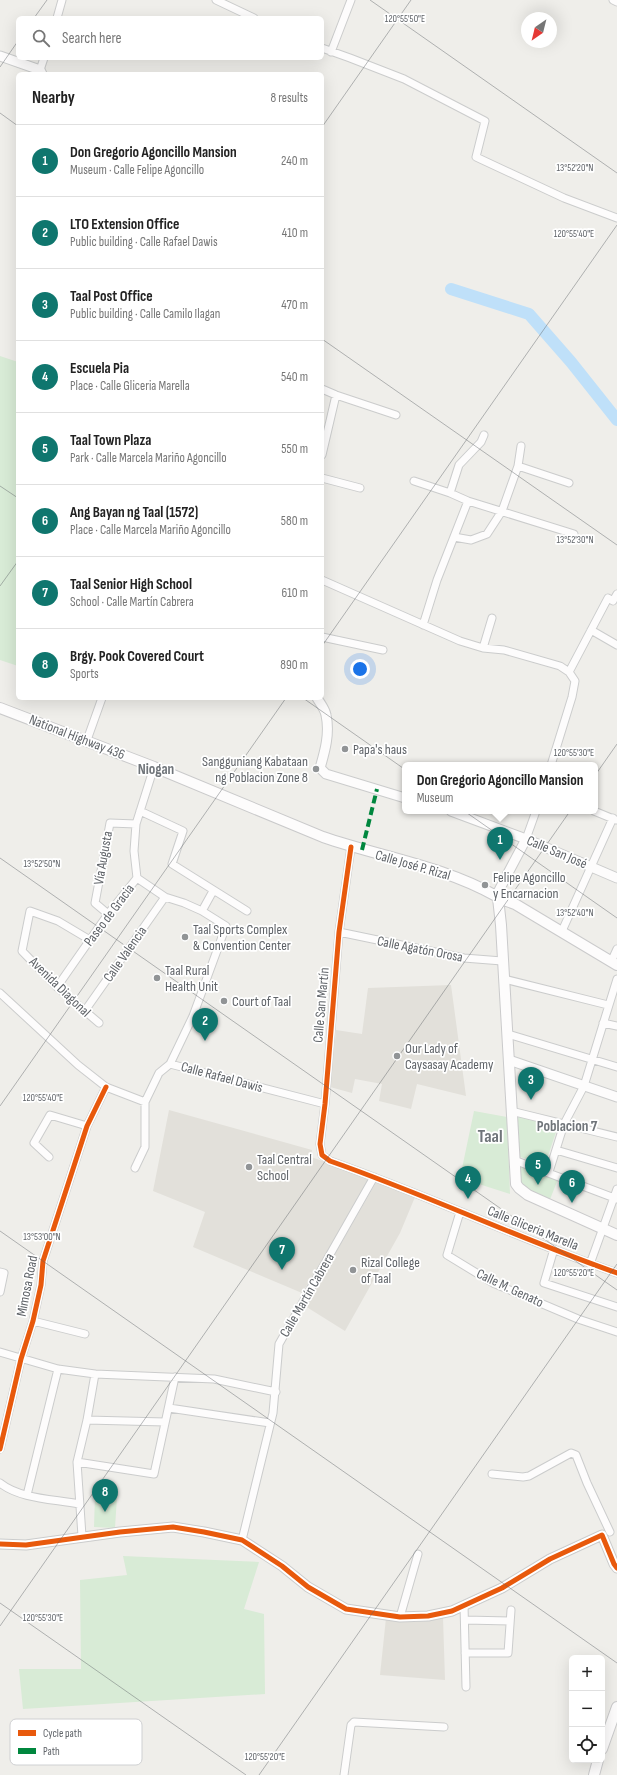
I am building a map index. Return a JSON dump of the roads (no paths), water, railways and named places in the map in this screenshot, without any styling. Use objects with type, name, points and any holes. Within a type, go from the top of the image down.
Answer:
[{"type":"main road","name":"National Highway 436","points":[[0,708],[87,740],[198,785]]},
{"type":"main road","name":"Calle José P. Rizal","points":[[198,785],[297,827],[351,847],[447,874],[473,883],[497,897],[516,904],[614,963]]},
{"type":"main road","points":[[497,897],[508,1034],[516,1184],[522,1192],[617,1235]]},
{"type":"main road","points":[[605,1741],[617,1708]]},
{"type":"main road","points":[[594,1775],[597,1763]]},
{"type":"street","points":[[58,16],[62,0]]},
{"type":"street","points":[[216,0],[250,16]]},
{"type":"street","points":[[331,52],[351,0]]},
{"type":"street","points":[[613,0],[617,2]]},
{"type":"street","points":[[324,49],[404,79],[485,121],[476,158],[564,198],[617,218]]},
{"type":"street","points":[[0,56],[41,72],[44,60]]},
{"type":"street","points":[[324,390],[396,415]]},
{"type":"street","points":[[324,446],[336,395]]},
{"type":"street","points":[[450,492],[459,466],[481,442],[484,434]]},
{"type":"street","points":[[454,537],[471,540],[487,534],[502,510],[518,466],[521,446]]},
{"type":"street","points":[[518,466],[569,483]]},
{"type":"street","points":[[324,479],[360,488]]},
{"type":"street","points":[[414,481],[450,492],[468,501],[502,510],[574,534]]},
{"type":"street","points":[[423,625],[437,580],[468,501]]},
{"type":"street","points":[[324,581],[460,641],[483,648],[504,650],[547,662],[560,666],[569,672],[574,680],[572,697],[552,762]]},
{"type":"street","points":[[569,672],[608,598],[615,602],[617,594]]},
{"type":"street","points":[[483,648],[492,618]]},
{"type":"street","points":[[591,630],[617,645]]},
{"type":"street","points":[[324,637],[383,650]]},
{"type":"street","points":[[87,740],[101,700]]},
{"type":"street","points":[[318,700],[326,714],[328,730],[326,746],[320,768],[326,774],[402,797]]},
{"type":"street","name":"Paseo de Gracia","points":[[57,986],[108,914],[137,878],[134,851],[136,824],[154,767]]},
{"type":"street","points":[[140,811],[183,831],[172,864],[247,912]]},
{"type":"street","points":[[562,931],[590,866],[615,819],[598,813]]},
{"type":"street","name":"Calle San José","points":[[459,814],[526,839],[617,878]]},
{"type":"street","points":[[497,897],[526,839],[535,814]]},
{"type":"street","name":"Vía Augusta","points":[[108,914],[95,903],[110,823],[136,824]]},
{"type":"street","name":"Calle San Martín","points":[[330,1161],[322,1155],[320,1144],[325,1104],[338,932],[351,847]]},
{"type":"street","name":"Calle Rafael Dawis","points":[[137,878],[165,897],[202,911],[226,926],[193,1016],[170,1064],[325,1104]]},
{"type":"street","points":[[202,911],[213,891]]},
{"type":"street","name":"Calle Valencia","points":[[84,1012],[165,897]]},
{"type":"street","name":"Avenida Diagonal","points":[[90,940],[58,922],[30,911],[22,951],[84,1012],[99,1023]]},
{"type":"street","name":"Calle Agatón Orosa","points":[[338,932],[464,958],[502,961]]},
{"type":"street","points":[[614,963],[617,949]]},
{"type":"street","points":[[504,979],[608,1006]]},
{"type":"street","points":[[549,1172],[564,1124],[584,1086],[617,979]]},
{"type":"street","points":[[0,994],[78,1065],[106,1087],[146,1102]]},
{"type":"street","points":[[603,1023],[617,1026]]},
{"type":"street","points":[[508,1034],[617,1067]]},
{"type":"street","points":[[509,1060],[617,1097]]},
{"type":"street","points":[[136,1168],[144,1147],[146,1102],[159,1073],[170,1064]]},
{"type":"street","name":"Mimosa Road","points":[[0,1449],[21,1359],[33,1321],[41,1285],[43,1261],[87,1126],[106,1087]]},
{"type":"street","points":[[511,1111],[617,1137]]},
{"type":"street","points":[[49,1157],[34,1143],[50,1115],[87,1126]]},
{"type":"street","points":[[556,1150],[617,1168]]},
{"type":"street","points":[[514,1160],[616,1198]]},
{"type":"street","name":"Calle Gliceria Marella","points":[[330,1161],[418,1193],[460,1212],[590,1264],[617,1273]]},
{"type":"street","name":"Calle Martín Cabrera","points":[[242,1540],[276,1392],[279,1344],[374,1177]]},
{"type":"street","points":[[590,1264],[616,1198],[617,1188]]},
{"type":"street","name":"Calle M. Genato","points":[[460,1212],[447,1254],[493,1284],[578,1319],[617,1332]]},
{"type":"street","points":[[554,1249],[544,1283],[617,1307]]},
{"type":"street","points":[[0,1272],[4,1273],[0,1292]]},
{"type":"street","points":[[33,1321],[85,1334]]},
{"type":"street","points":[[0,1352],[58,1369],[95,1374],[214,1379],[276,1392]]},
{"type":"street","points":[[27,1495],[58,1369]]},
{"type":"street","points":[[82,1536],[77,1462],[87,1420],[95,1374]]},
{"type":"street","points":[[77,1462],[154,1474],[175,1377]]},
{"type":"street","points":[[169,1408],[270,1423]]},
{"type":"street","points":[[87,1420],[165,1422]]},
{"type":"street","points":[[492,1474],[523,1477],[529,1476],[571,1453],[576,1455],[610,1533],[614,1564],[617,1568]]},
{"type":"street","points":[[0,1483],[6,1488],[27,1495],[79,1504]]},
{"type":"street","points":[[0,1544],[26,1545],[82,1536],[173,1527],[204,1532],[242,1540],[282,1566],[308,1588],[346,1609],[400,1617],[428,1616],[452,1611],[502,1588],[550,1559],[610,1533]]},
{"type":"street","points":[[400,1617],[418,1554]]},
{"type":"street","points":[[464,1605],[466,1687]]},
{"type":"street","points":[[465,1653],[508,1654],[510,1610]]},
{"type":"street","points":[[465,1620],[510,1621]]},
{"type":"street","points":[[344,1775],[351,1725],[354,1722],[444,1727]]},
{"type":"waterway","points":[[451,289],[529,314],[571,362],[617,420]]},
{"type":"place","name":"Papa's haus","points":[[345,749]]},
{"type":"place","name":"Sangguniang Kabataan ng Poblacion Zone 8","points":[[316,769]]},
{"type":"place","name":"Don Gregorio Agoncillo Mansion","points":[[500,860]]},
{"type":"place","name":"Felipe Agoncillo y Encarnacion","points":[[485,885]]},
{"type":"place","name":"Taal Sports Complex & Convention Center","points":[[185,937]]},
{"type":"place","name":"Taal Rural Health Unit","points":[[157,978]]},
{"type":"place","name":"Court of Taal","points":[[224,1001]]},
{"type":"place","name":"LTO Extension Office","points":[[205,1041]]},
{"type":"place","name":"Our Lady of Caysasay Academy","points":[[397,1056]]},
{"type":"place","name":"Taal Post Office","points":[[531,1100]]},
{"type":"place","name":"Taal Central School","points":[[249,1167]]},
{"type":"place","name":"Taal Town Plaza","points":[[538,1185]]},
{"type":"place","name":"Escuela Pia","points":[[468,1199]]},
{"type":"place","name":"Ang Bayan ng Taal (1572)","points":[[572,1203]]},
{"type":"place","name":"Taal Senior High School","points":[[282,1270]]},
{"type":"place","name":"Rizal College of Taal","points":[[353,1270]]},
{"type":"place","name":"Brgy. Pook Covered Court","points":[[105,1512]]},
{"type":"district","name":"Niogan","points":[[156,769]]},
{"type":"district","name":"Poblacion 7","points":[[567,1126]]},
{"type":"district","name":"Taal","points":[[490,1136]]}]
